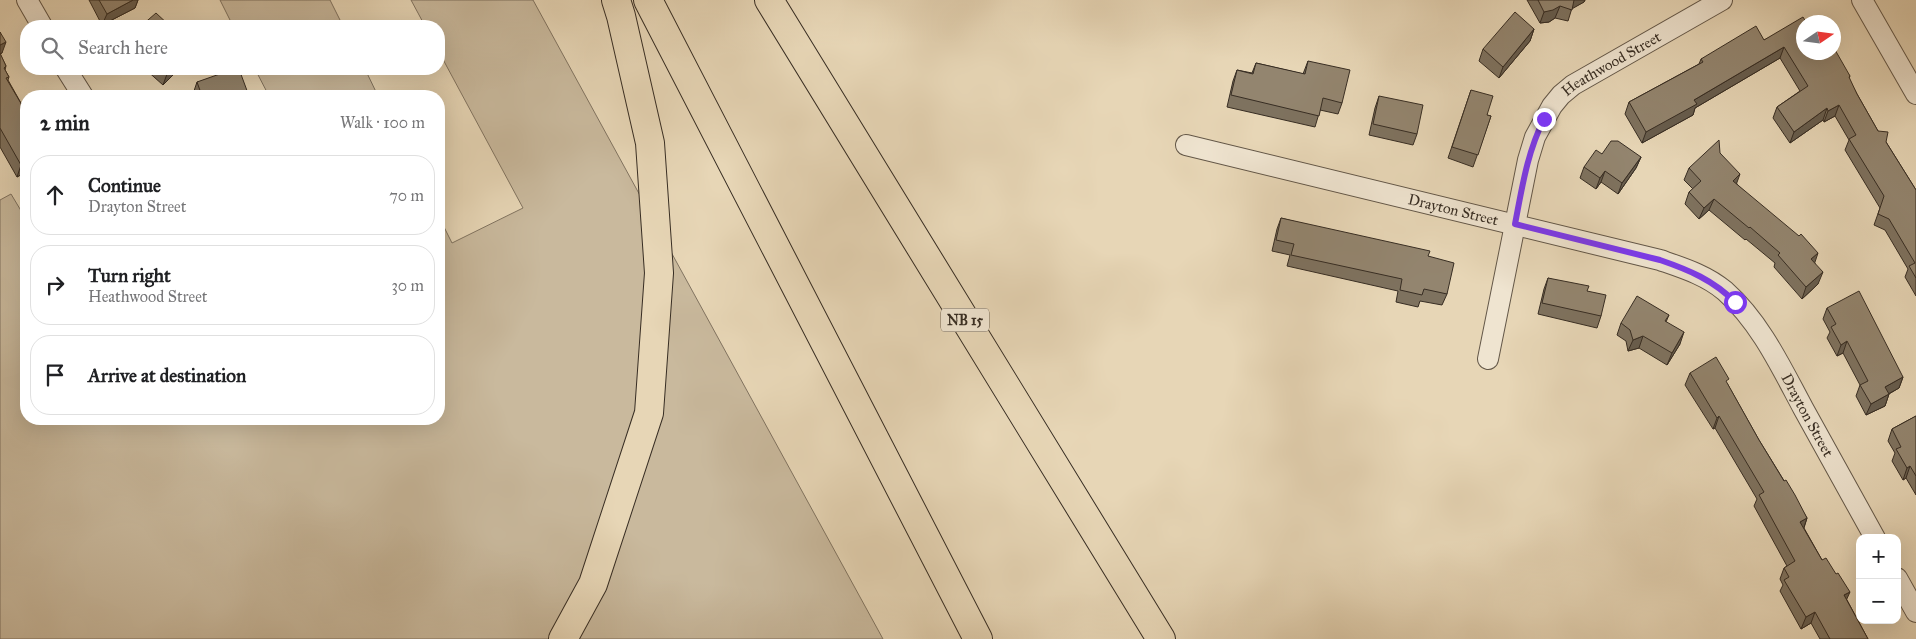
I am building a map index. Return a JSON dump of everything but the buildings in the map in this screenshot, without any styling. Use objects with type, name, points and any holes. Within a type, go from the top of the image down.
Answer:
[{"type":"highway","points":[[563,639],[593,584],[649,413],[659,273],[650,143],[616,0]]},
{"type":"highway","points":[[648,0],[978,639]]},
{"type":"highway","name":"NB 15","points":[[769,0],[1161,639]]},
{"type":"street","points":[[27,0],[39,20]]},
{"type":"street","name":"Heathwood Street","points":[[1488,359],[1528,160],[1535,137],[1552,106],[1561,96],[1589,75],[1722,0]]},
{"type":"street","points":[[1862,0],[1916,94]]},
{"type":"street","points":[[70,75],[79,90]]},
{"type":"street","name":"Drayton Street","points":[[1186,145],[1660,260],[1693,272],[1725,291],[1761,334],[1873,534]]},
{"type":"street","points":[[1898,579],[1916,612]]},
{"type":"shaded area","points":[[220,0],[330,0],[340,20],[230,20]]},
{"type":"shaded area","points":[[411,0],[533,0],[883,639],[0,639],[0,200],[11,194],[20,209],[20,425],[445,425],[445,229],[452,243],[523,208],[445,63],[445,20],[422,20]]},
{"type":"shaded area","points":[[258,75],[368,75],[375,90],[266,90]]},
{"type":"route","points":[[1544,119],[1535,137],[1528,160],[1515,224],[1676,265],[1709,280],[1725,291],[1735,302]]}]
